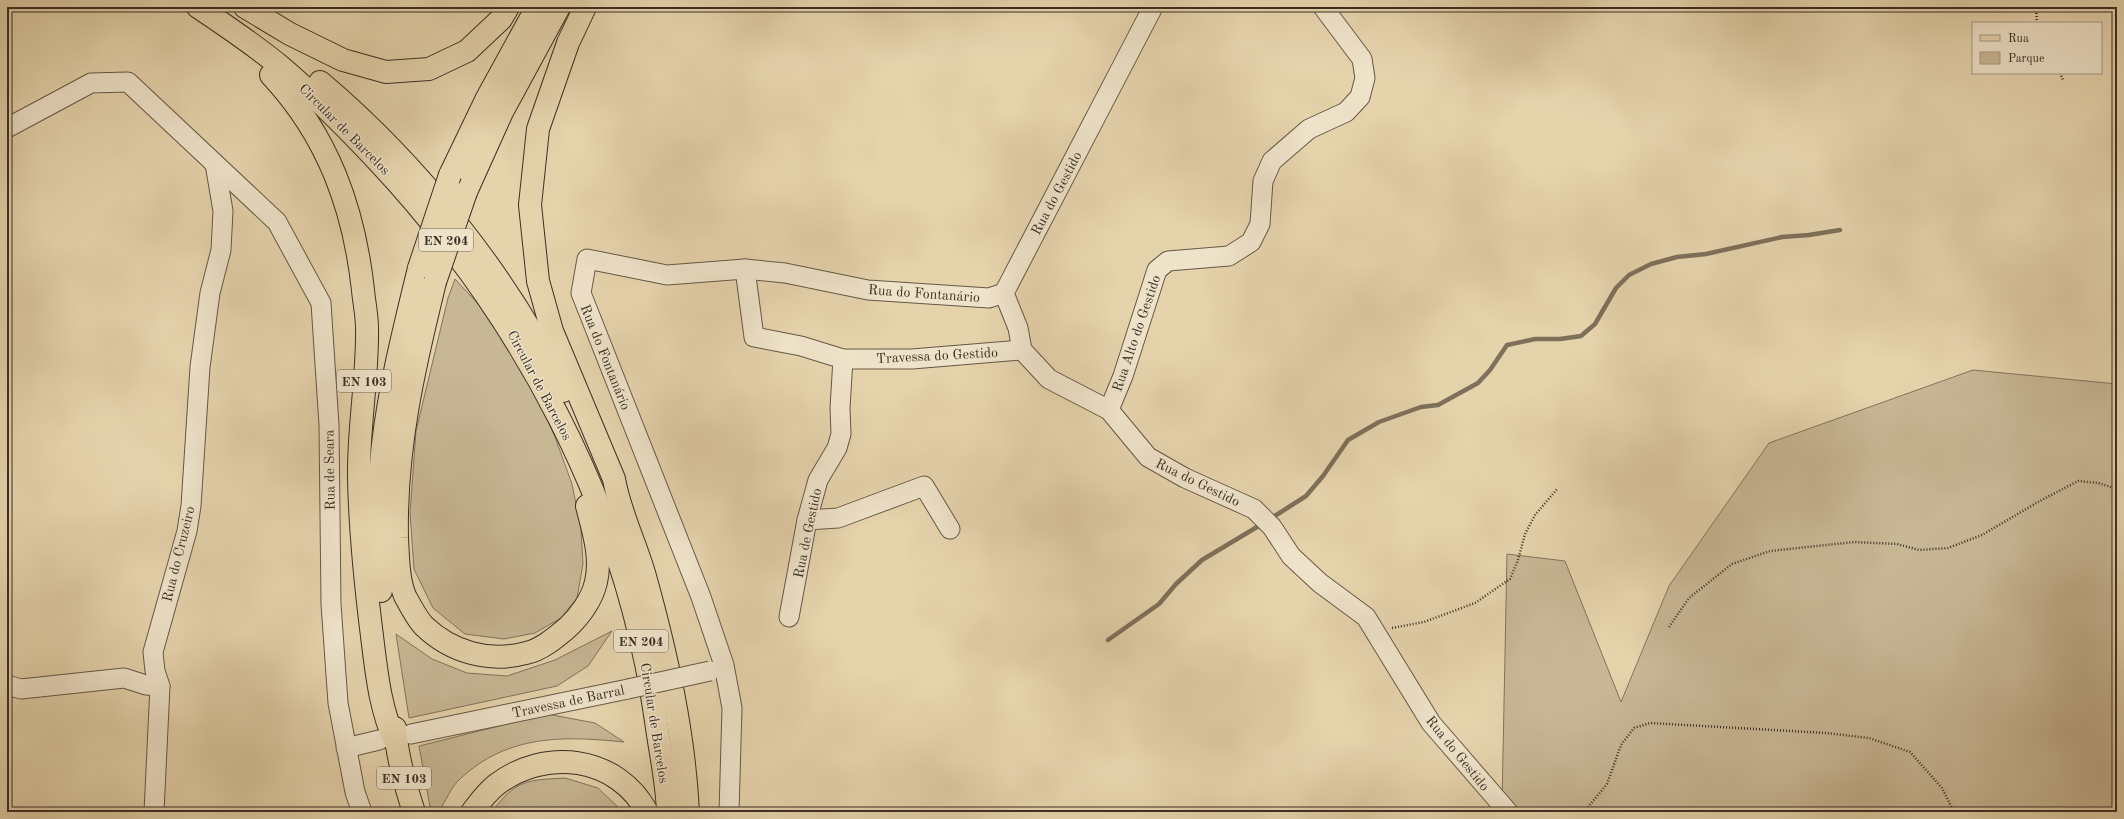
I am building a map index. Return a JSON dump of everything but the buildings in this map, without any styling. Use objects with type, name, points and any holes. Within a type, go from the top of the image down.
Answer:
[{"type":"main road","name":"Circular de Barcelos","points":[[198,7],[252,44],[281,67],[336,116],[411,196],[463,260],[508,326],[546,393],[588,477],[613,539],[645,656],[654,705],[668,812]]},
{"type":"main road","points":[[222,7],[286,54],[348,106],[421,181],[472,244],[523,319],[560,384],[607,482],[617,494]]},
{"type":"main road","points":[[245,7],[290,34],[343,60],[386,72],[428,69],[467,51],[500,20],[508,7]]},
{"type":"main road","points":[[537,7],[487,98],[450,175],[427,275],[400,451],[397,515],[398,563],[405,594],[423,626],[459,651],[495,658],[527,653],[554,640],[580,616],[596,583],[598,548],[586,499],[588,477]]},
{"type":"main road","points":[[395,739],[384,653],[379,522],[382,453],[395,368],[427,275],[502,112],[559,7]]},
{"type":"main road","points":[[585,7],[568,43],[538,129],[530,204],[538,281],[552,332],[614,479],[617,494],[646,579],[675,695],[688,812]]},
{"type":"main road","name":"EN 103","points":[[252,44],[260,63],[293,99],[314,130],[344,195],[360,259],[367,328],[359,477],[367,597],[386,724],[395,739],[408,794],[414,812]]},
{"type":"main road","points":[[472,812],[496,785],[525,768],[559,761],[590,766],[615,775],[641,801],[647,812]]},
{"type":"street","name":"Rua do Gestido","points":[[1004,293],[1153,7]]},
{"type":"street","name":"Rua Alto do Gestido","points":[[1109,410],[1123,376],[1157,270],[1168,262],[1229,256],[1251,242],[1260,224],[1263,181],[1272,161],[1309,129],[1346,112],[1360,97],[1365,78],[1362,59],[1323,7]]},
{"type":"street","name":"Rua de Seara","points":[[7,128],[92,83],[128,82],[278,222],[321,303],[329,425],[331,604],[338,703],[355,792],[362,812]]},
{"type":"street","name":"Rua do Cruzeiro","points":[[154,812],[160,686],[155,671],[153,652],[187,531],[191,506],[200,367],[215,272],[221,250],[223,211],[215,164]]},
{"type":"street","name":"Rua do Fontanário","points":[[728,812],[732,708],[717,668],[701,597],[581,293],[587,259],[667,274],[745,269],[785,273],[868,290],[989,298],[1004,293]]},
{"type":"street","name":"Travessa do Gestido","points":[[745,269],[754,337],[800,346],[843,359],[912,359],[1022,350]]},
{"type":"street","points":[[1004,293],[1018,328],[1022,350]]},
{"type":"street","name":"Rua do Gestido","points":[[1022,350],[1049,379],[1109,410],[1148,457],[1185,478],[1254,510],[1272,527],[1291,556],[1320,583],[1366,617],[1431,723],[1508,812]]},
{"type":"street","name":"Rua de Gestido","points":[[789,617],[807,520],[818,480],[837,448],[841,434],[840,408],[843,359]]},
{"type":"street","points":[[807,520],[838,518],[924,486],[950,528]]},
{"type":"street","name":"Travessa de Barral","points":[[346,748],[395,739],[628,689],[717,668]]},
{"type":"street","points":[[7,685],[21,689],[124,678],[146,685],[160,686]]},
{"type":"path","points":[[2036,7],[2037,22]]},
{"type":"path","points":[[2060,74],[2063,80]]},
{"type":"path","points":[[1669,626],[1689,598],[1732,564],[1770,551],[1854,542],[1897,544],[1918,550],[1948,548],[1982,536],[2038,502],[2078,482],[2098,483],[2117,489]]},
{"type":"path","points":[[1372,625],[1393,628],[1424,622],[1475,603],[1505,583],[1510,579],[1518,560],[1525,534],[1535,515],[1558,488]]},
{"type":"path","points":[[1584,812],[1607,784],[1621,745],[1634,728],[1650,723],[1826,733],[1869,738],[1910,752],[1942,788],[1954,812]]},
{"type":"green space","points":[[455,279],[480,306],[510,350],[536,394],[555,437],[572,484],[581,529],[583,564],[577,598],[561,618],[535,633],[504,639],[465,634],[433,608],[414,569],[410,513],[416,431],[448,298]]},
{"type":"green space","points":[[1973,370],[2117,384],[2117,812],[1511,812],[1502,805],[1507,554],[1565,561],[1621,702],[1669,586],[1769,443]]},
{"type":"green space","points":[[612,631],[588,666],[557,686],[409,718],[396,634],[432,659],[467,673],[507,676],[555,660]]},
{"type":"green space","points":[[547,714],[595,723],[624,742],[558,739],[538,741],[497,753],[478,764],[457,782],[439,812],[431,812],[419,746]]},
{"type":"green space","points":[[565,778],[598,788],[623,812],[492,812],[508,793],[523,784],[531,781]]},
{"type":"waterway","points":[[1270,519],[1306,496],[1323,476],[1348,440],[1379,422],[1421,407],[1438,405],[1478,383],[1490,370],[1507,345],[1535,339],[1560,339],[1581,336],[1595,324],[1616,288],[1629,275],[1651,264],[1677,257],[1706,254],[1782,237],[1809,235],[1840,230]]},
{"type":"waterway","points":[[1108,640],[1159,604],[1176,584],[1202,560],[1262,524]]}]
